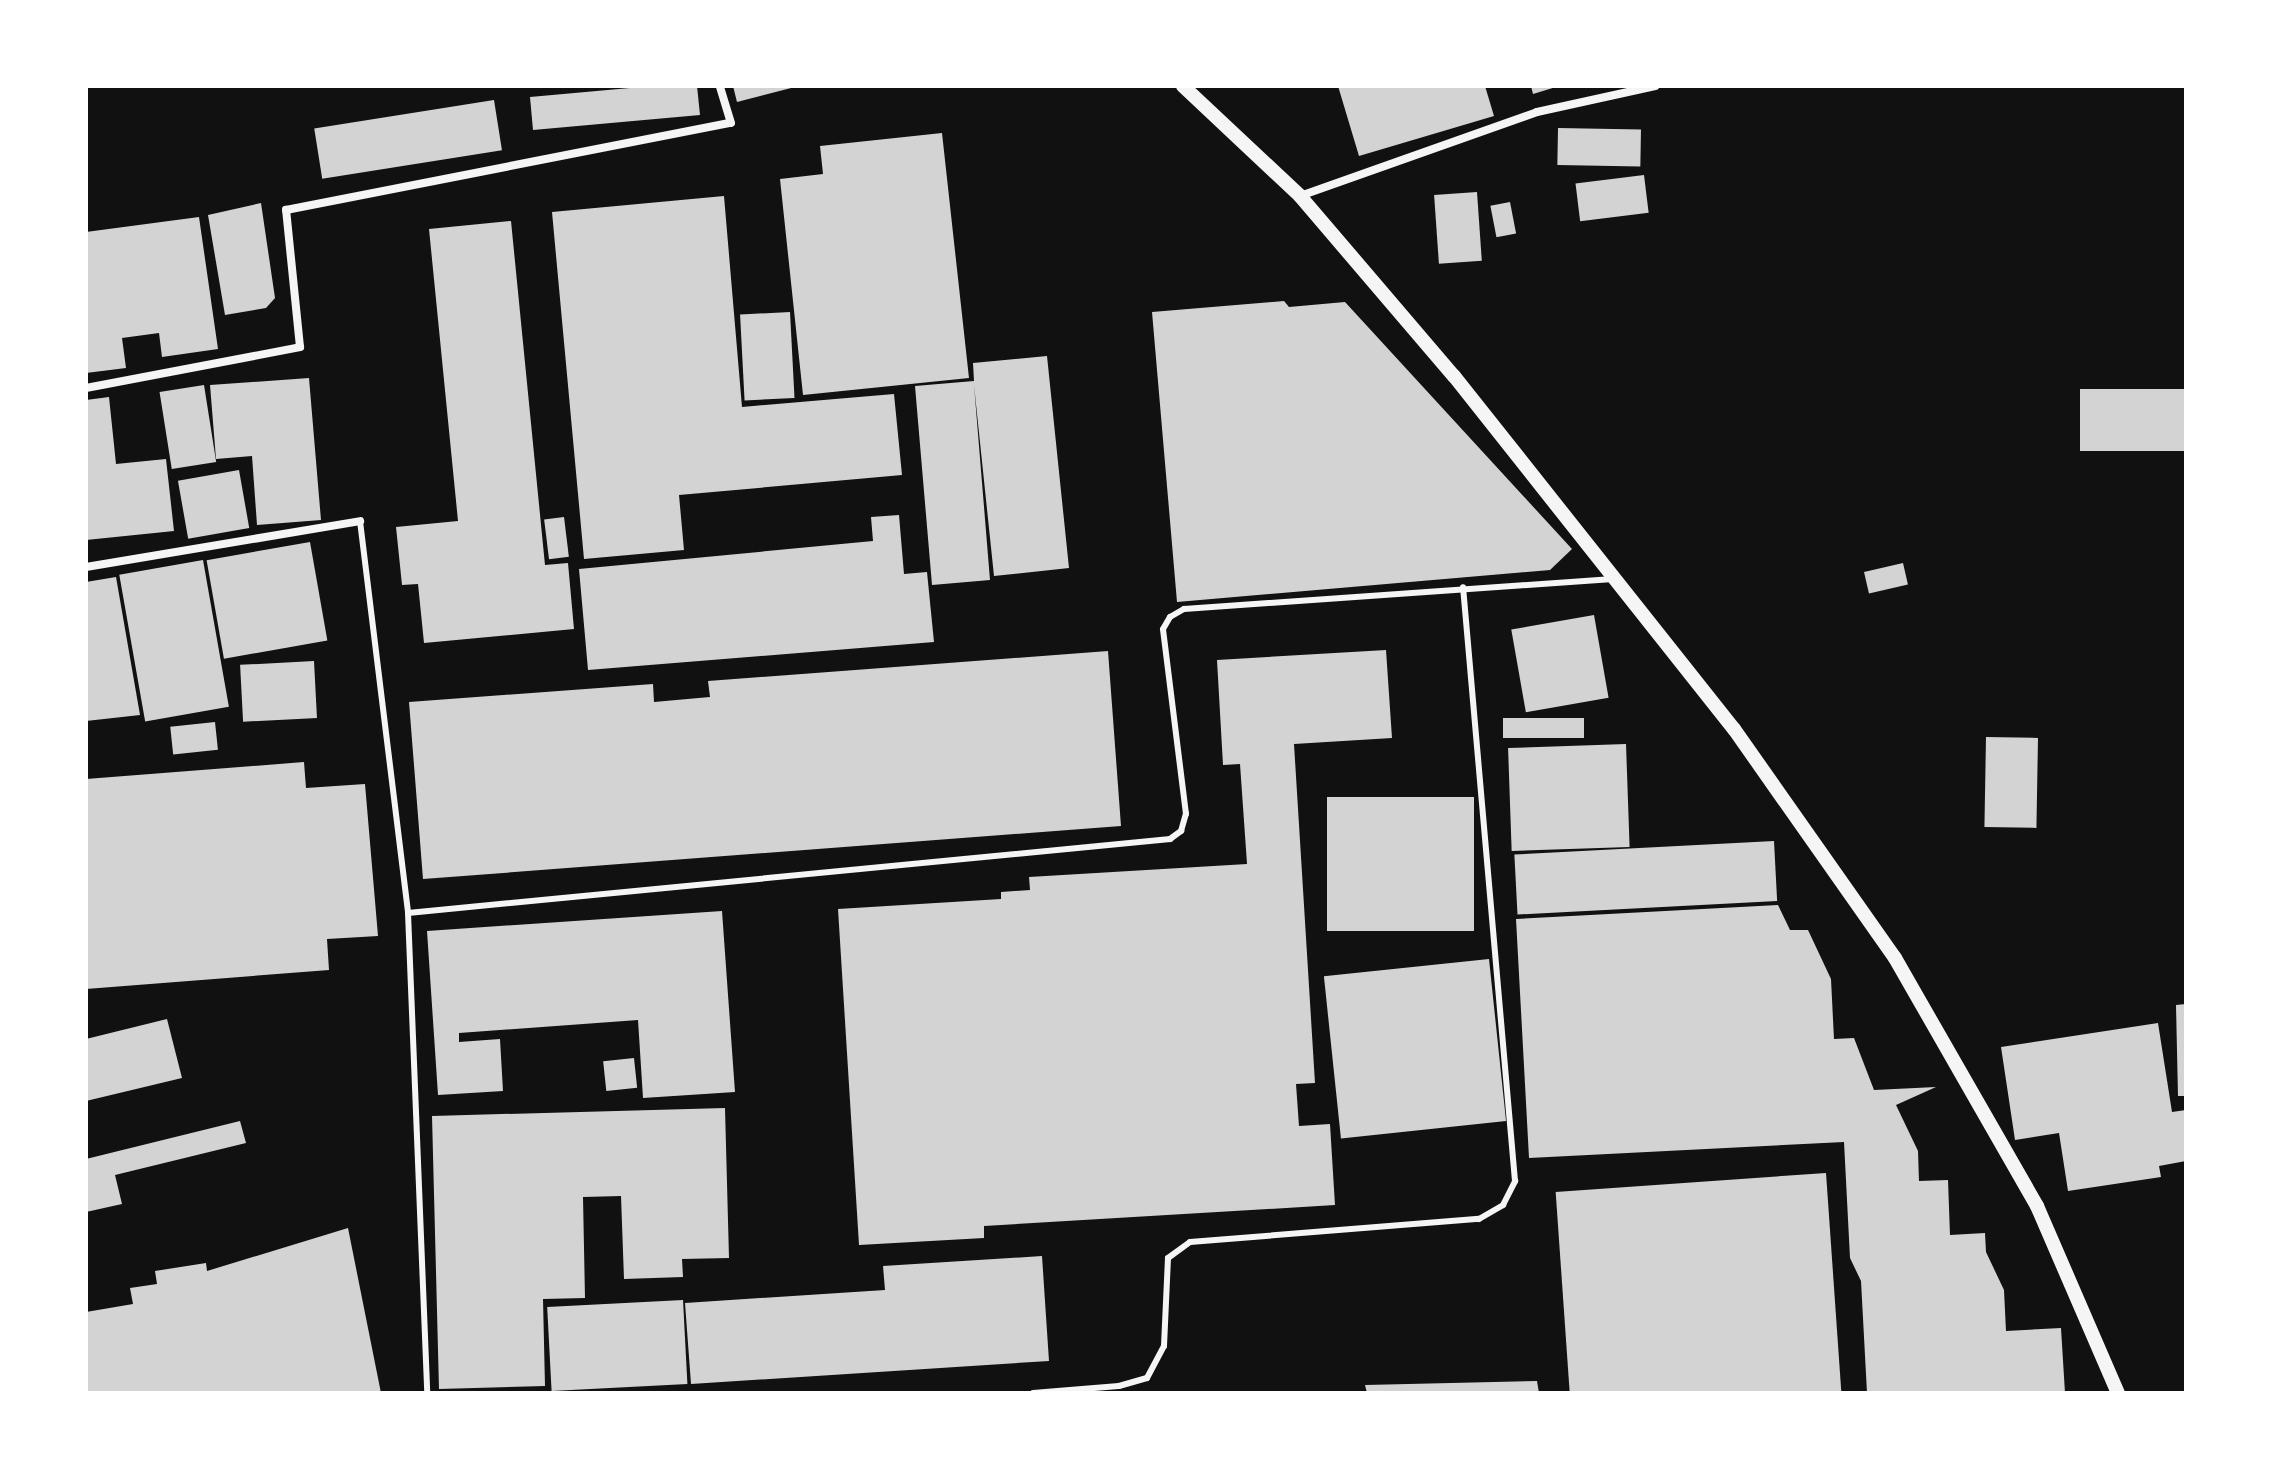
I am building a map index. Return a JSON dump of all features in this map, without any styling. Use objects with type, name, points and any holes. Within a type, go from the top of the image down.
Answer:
[{"type":"street","points":[[86,388],[300,347],[286,210],[731,123],[720,86]]},
{"type":"street","points":[[1300,196],[1537,112],[1655,86]]},
{"type":"street","points":[[1188,87],[1300,196],[1454,376],[1734,729],[1895,958],[2037,1206],[2118,1393]]},
{"type":"street","points":[[86,567],[360,521]]},
{"type":"lane","points":[[360,521],[408,913],[427,1393]]},
{"type":"lane","points":[[408,913],[1170,839],[1181,831],[1186,814],[1163,629],[1170,617],[1184,609],[1463,587],[1615,579]]},
{"type":"lane","points":[[1033,1393],[1119,1386],[1147,1378],[1164,1346],[1168,1258],[1190,1242],[1479,1219],[1503,1205],[1515,1181],[1463,587]]},
{"type":"building","points":[[652,86],[697,86],[700,115],[533,130],[530,97]]},
{"type":"building","points":[[733,86],[794,86],[795,87],[737,102]]},
{"type":"building","points":[[1338,86],[1485,86],[1494,116],[1359,156]]},
{"type":"building","points":[[1531,86],[1556,86],[1556,87],[1533,94]]},
{"type":"building","points":[[494,100],[502,150],[322,179],[314,128]]},
{"type":"building","points":[[1558,128],[1641,129],[1640,166],[1557,165]]},
{"type":"building","points":[[942,133],[969,378],[803,395],[780,179],[823,174],[820,146]]},
{"type":"building","points":[[1644,175],[1649,213],[1580,221],[1576,183]]},
{"type":"building","points":[[1477,192],[1482,261],[1439,264],[1434,195]]},
{"type":"building","points":[[724,196],[742,407],[894,394],[902,475],[679,495],[684,550],[584,559],[552,212]]},
{"type":"building","points":[[1510,202],[1516,233],[1496,237],[1490,206]]},
{"type":"building","points":[[261,203],[275,298],[266,308],[225,315],[208,215]]},
{"type":"building","points":[[199,217],[218,349],[162,357],[159,333],[122,338],[126,368],[86,373],[86,232]]},
{"type":"building","points":[[511,221],[545,565],[568,563],[574,629],[424,643],[418,584],[402,585],[396,527],[458,521],[429,229]]},
{"type":"building","points":[[1284,301],[1289,307],[1345,302],[1572,549],[1550,570],[1177,602],[1152,312]]},
{"type":"building","points":[[790,312],[795,398],[745,400],[740,315]]},
{"type":"building","points":[[1047,356],[1069,568],[994,576],[974,385],[990,580],[932,585],[915,386],[974,381],[973,363]]},
{"type":"building","points":[[309,378],[321,520],[257,525],[252,456],[216,459],[210,385]]},
{"type":"building","points":[[204,385],[216,462],[172,469],[160,392]]},
{"type":"building","points":[[2080,389],[2186,389],[2186,451],[2080,451]]},
{"type":"building","points":[[109,397],[116,464],[166,459],[174,531],[86,540],[86,400]]},
{"type":"building","points":[[239,470],[249,528],[188,539],[178,481]]},
{"type":"building","points":[[899,515],[904,574],[927,572],[934,642],[588,670],[579,569],[873,541],[871,517]]},
{"type":"building","points":[[564,517],[569,557],[549,559],[544,519]]},
{"type":"building","points":[[310,542],[327,640],[224,659],[207,560]]},
{"type":"building","points":[[203,560],[229,707],[145,721],[119,575]]},
{"type":"building","points":[[1903,563],[1908,584],[1869,593],[1864,572]]},
{"type":"building","points":[[116,577],[140,715],[86,721],[86,582]]},
{"type":"building","points":[[1594,615],[1609,698],[1526,712],[1511,630]]},
{"type":"building","points":[[1386,650],[1392,738],[1294,744],[1315,1083],[1296,1084],[1299,1126],[1330,1124],[1335,1205],[984,1226],[984,1238],[859,1245],[838,909],[1001,899],[1001,892],[1030,890],[1029,877],[1247,864],[1240,764],[1223,765],[1217,660]]},
{"type":"building","points":[[1108,651],[1121,826],[423,879],[409,702],[653,684],[654,702],[710,697],[708,681]]},
{"type":"building","points":[[314,661],[317,718],[243,722],[240,665]]},
{"type":"building","points":[[1503,718],[1584,718],[1584,738],[1503,738]]},
{"type":"building","points":[[215,722],[218,750],[173,755],[170,727]]},
{"type":"building","points":[[1986,737],[2038,738],[2036,828],[1984,827]]},
{"type":"building","points":[[1626,744],[1630,847],[1512,851],[1508,748]]},
{"type":"building","points":[[304,762],[306,788],[365,784],[378,936],[327,939],[329,970],[86,989],[86,779]]},
{"type":"building","points":[[1327,797],[1474,797],[1474,931],[1327,931]]},
{"type":"building","points":[[1774,841],[1777,901],[1517,915],[1514,855]]},
{"type":"building","points":[[1778,905],[1790,930],[1808,930],[1831,979],[1834,1039],[1854,1038],[1874,1090],[1936,1087],[1896,1105],[1918,1151],[1919,1181],[1948,1180],[1950,1235],[1985,1233],[1986,1252],[2004,1290],[2006,1331],[2061,1328],[2065,1393],[1867,1393],[1861,1281],[1850,1258],[1844,1142],[1529,1158],[1516,919]]},
{"type":"building","points":[[722,911],[735,1092],[643,1098],[638,1020],[459,1033],[459,1042],[500,1039],[503,1091],[438,1095],[427,931]]},
{"type":"building","points":[[1489,959],[1506,1121],[1341,1138],[1324,976]]},
{"type":"building","points":[[2186,1004],[2186,1096],[2178,1096],[2176,1005]]},
{"type":"building","points":[[167,1019],[182,1078],[86,1101],[86,1039]]},
{"type":"building","points":[[2158,1023],[2172,1112],[2186,1110],[2186,1161],[2159,1166],[2161,1177],[2068,1191],[2059,1133],[2015,1140],[2001,1047]]},
{"type":"building","points":[[634,1058],[637,1088],[606,1091],[603,1061]]},
{"type":"building","points":[[725,1108],[729,1258],[682,1259],[683,1277],[624,1279],[621,1196],[583,1197],[585,1298],[543,1299],[545,1386],[439,1389],[432,1116]]},
{"type":"building","points":[[240,1121],[246,1143],[115,1175],[122,1204],[86,1212],[86,1159]]},
{"type":"building","points":[[1826,1173],[1841,1392],[1570,1393],[1556,1192]]},
{"type":"building","points":[[348,1228],[381,1393],[86,1393],[86,1312],[133,1304],[130,1288],[157,1284],[155,1271],[206,1263],[207,1271]]},
{"type":"building","points":[[1042,1256],[1049,1361],[691,1384],[685,1303],[885,1290],[883,1266]]},
{"type":"building","points":[[683,1300],[687,1384],[552,1391],[547,1307]]},
{"type":"building","points":[[1537,1381],[1539,1393],[1367,1393],[1365,1385]]}]
